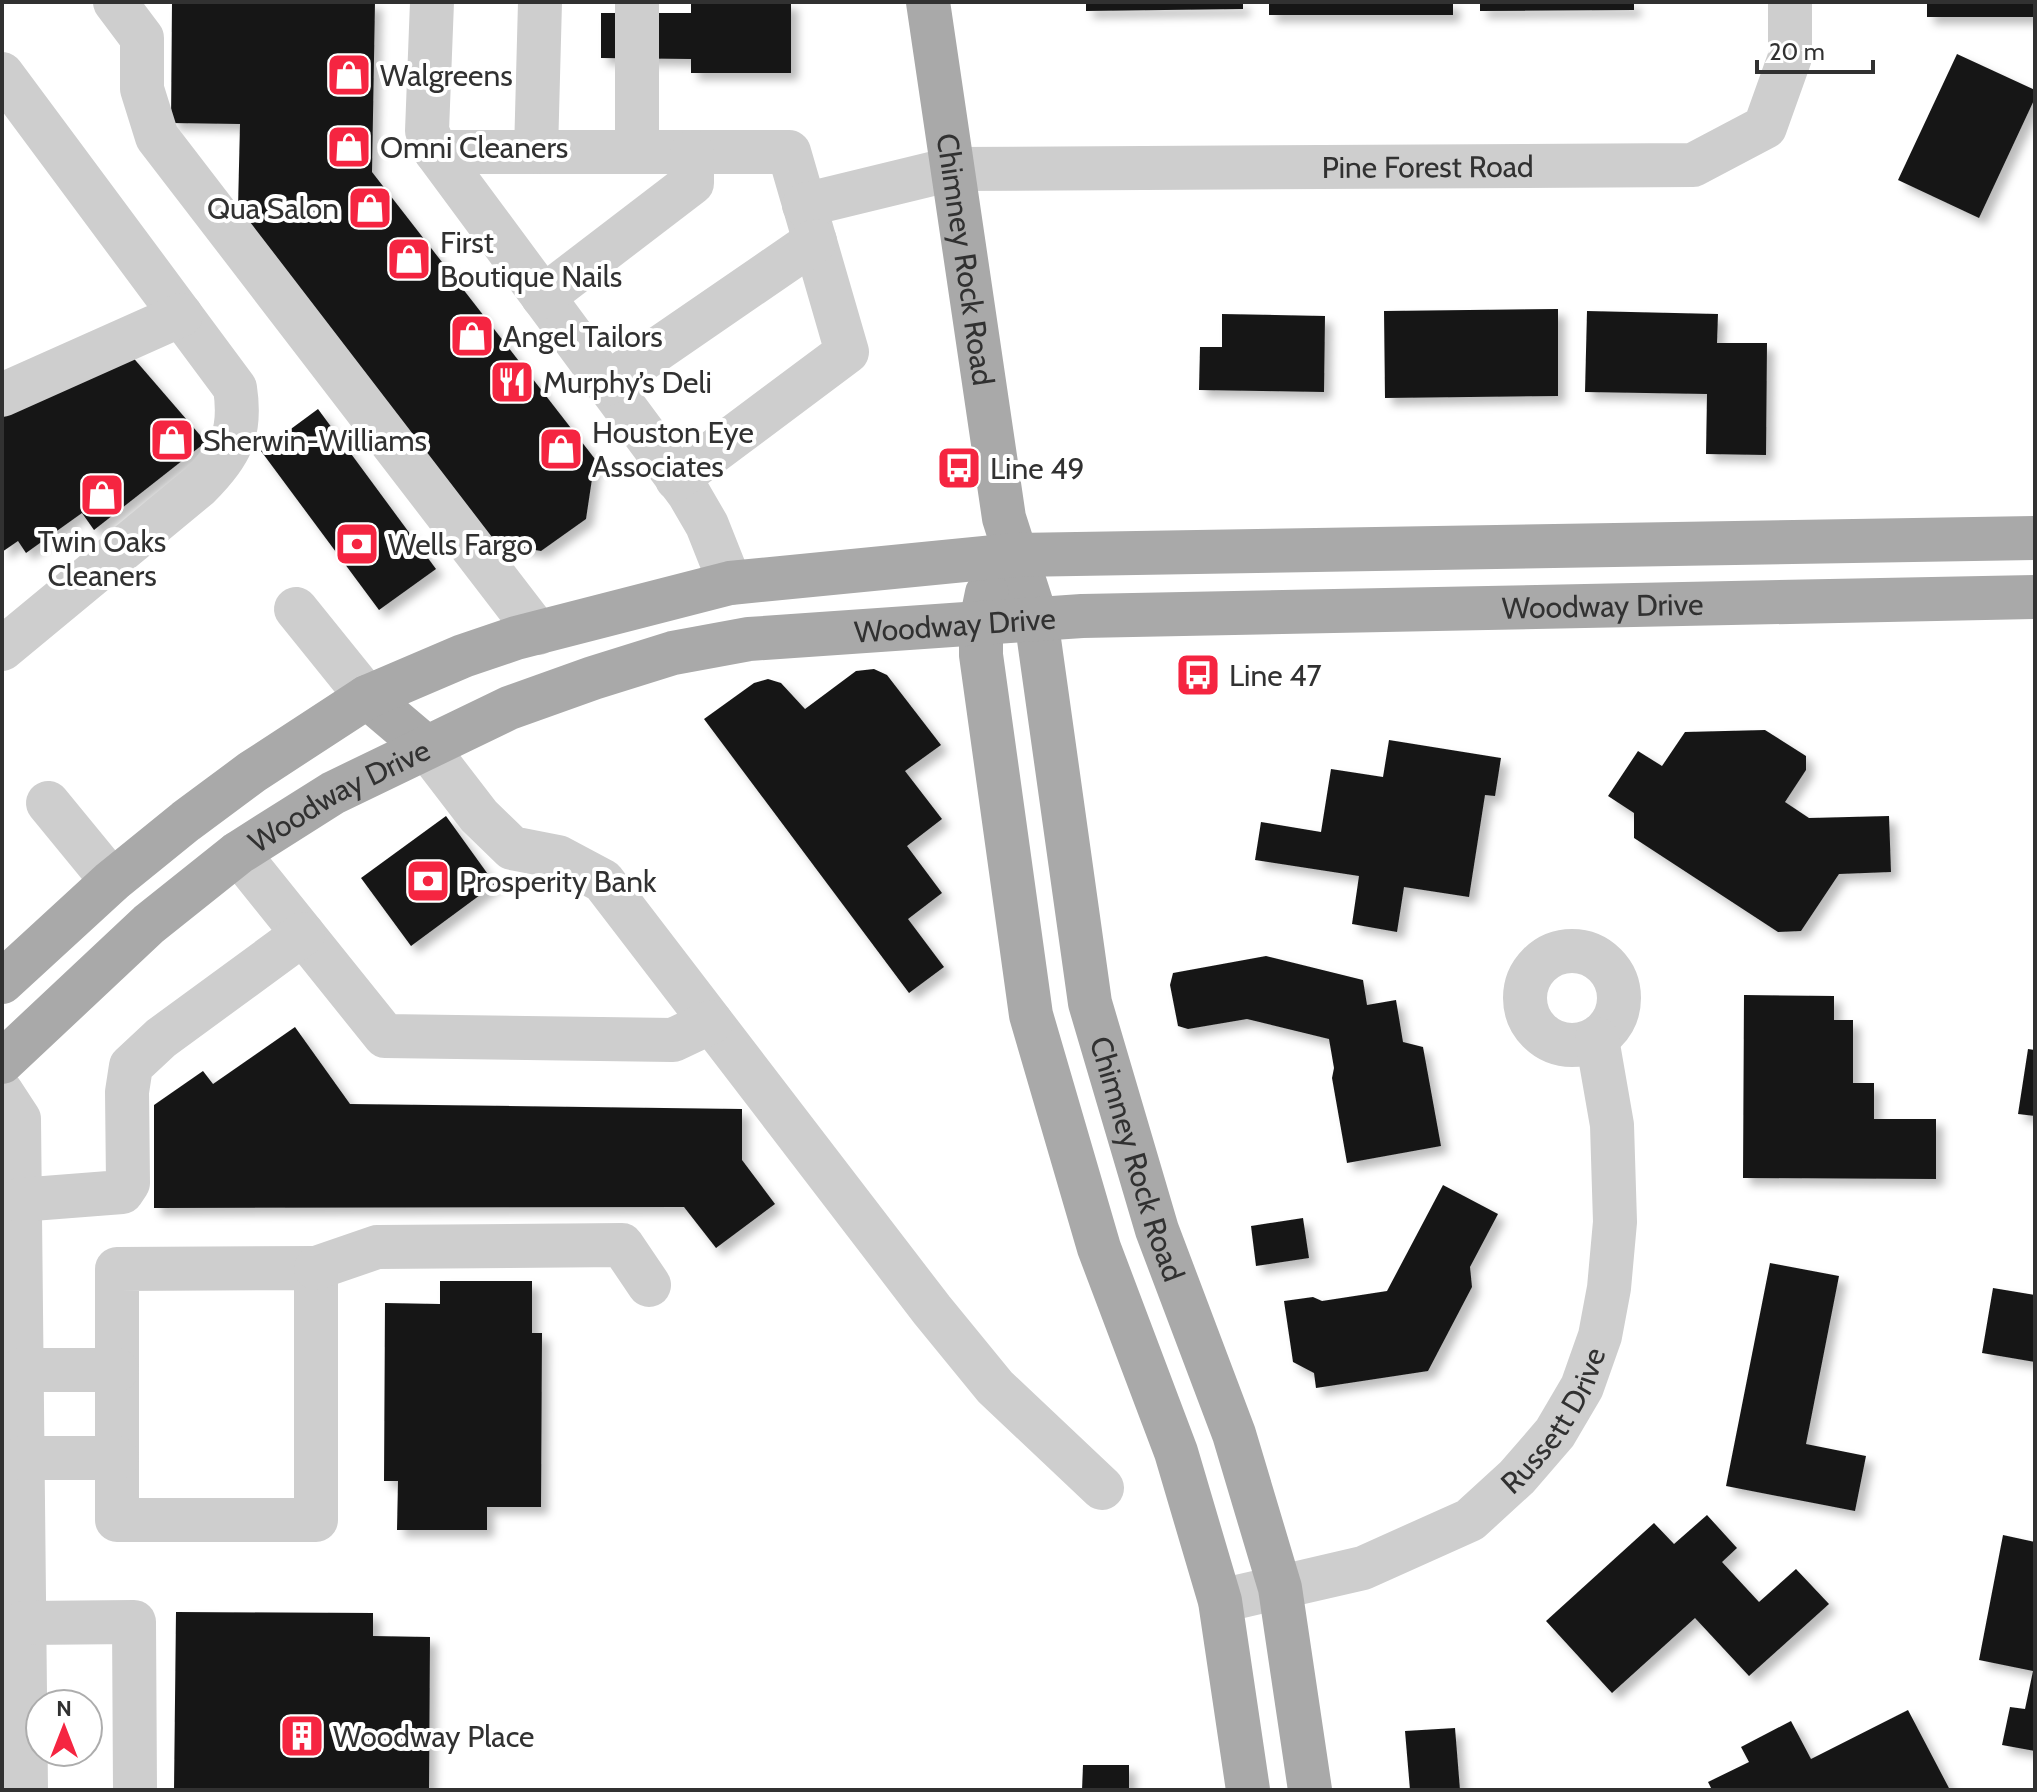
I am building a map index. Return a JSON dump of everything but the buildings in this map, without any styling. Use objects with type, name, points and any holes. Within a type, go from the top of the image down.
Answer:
[{"type":"main road","name":"Chimney Rock Road","points":[[928,2],[1005,543],[1036,618],[1090,1003],[1157,1230],[1234,1434],[1280,1588],[1310,1790]]},
{"type":"main road","name":"Woodway Drive","points":[[2,982],[112,881],[252,772],[367,697],[463,656],[538,633],[730,583],[1005,543],[1678,545],[2035,538]]},
{"type":"main road","name":"Chimney Rock Road","points":[[1005,543],[981,622],[981,655],[1031,1015],[1099,1248],[1176,1452],[1220,1601],[1248,1790]]},
{"type":"main road","points":[[1678,545],[1680,604]]},
{"type":"main road","name":"Woodway Drive","points":[[2,1062],[149,924],[238,853],[333,793],[509,708],[673,653],[749,639],[1036,618],[2035,597]]},
{"type":"main road","points":[[367,697],[426,747]]},
{"type":"street","points":[[115,2],[142,38],[142,89],[157,137],[538,633]]},
{"type":"street","points":[[432,2],[427,131],[436,152],[677,479],[707,525],[730,583]]},
{"type":"street","points":[[536,152],[540,2]]},
{"type":"street","points":[[637,2],[637,152]]},
{"type":"street","name":"Pine Forest Road","points":[[810,223],[952,169],[1693,165],[1765,127],[1790,57],[1790,2]]},
{"type":"street","points":[[2,74],[235,388],[238,407],[233,437],[223,461],[199,486],[2,649]]},
{"type":"street","points":[[436,152],[789,152],[847,352],[677,479]]},
{"type":"street","points":[[543,297],[692,183],[692,152]]},
{"type":"street","points":[[607,384],[810,223]]},
{"type":"street","points":[[2,395],[181,315]]},
{"type":"street","points":[[296,609],[367,697]]},
{"type":"street","points":[[426,747],[479,816],[512,848],[558,857],[603,881],[932,1310],[995,1387],[1102,1488]]},
{"type":"street","points":[[48,803],[112,881]]},
{"type":"street","points":[[238,853],[385,1036],[673,1040],[711,1022]]},
{"type":"street","points":[[19,1200],[122,1192],[128,1183],[127,1092],[131,1066],[161,1038],[303,934]]},
{"type":"street","name":"Russett Drive","points":[[1220,1601],[1363,1568],[1470,1520],[1517,1477],[1555,1433],[1582,1387],[1600,1336],[1609,1288],[1615,1222],[1612,1125],[1597,1039]]},
{"type":"street","points":[[2,1093],[19,1119],[26,1790]]},
{"type":"street","points":[[316,1268],[316,1520],[117,1520],[117,1269],[316,1268],[377,1247],[622,1245],[649,1285]]},
{"type":"street","points":[[21,1370],[117,1370]]},
{"type":"street","points":[[22,1458],[117,1458]]},
{"type":"street","points":[[24,1623],[134,1622],[135,1790]]},
{"type":"place","name":"Walgreens","points":[[349,75]]},
{"type":"place","name":"Omni Cleaners","points":[[349,147]]},
{"type":"place","name":"Qua Salon","points":[[370,208]]},
{"type":"place","name":"First Boutique Nails","points":[[409,259]]},
{"type":"place","name":"Angel Tailors","points":[[472,336]]},
{"type":"place","name":"Murphy’s Deli","points":[[512,382]]},
{"type":"place","name":"Sherwin-Williams","points":[[172,440]]},
{"type":"place","name":"Houston Eye Associates","points":[[561,449]]},
{"type":"place","name":"Line 49","points":[[959,468]]},
{"type":"place","name":"Twin Oaks Cleaners","points":[[102,495]]},
{"type":"place","name":"Wells Fargo","points":[[357,544]]},
{"type":"place","name":"Line 47","points":[[1198,675]]},
{"type":"place","name":"Prosperity Bank","points":[[428,881]]},
{"type":"place","name":"Woodway Place","points":[[302,1736]]}]
